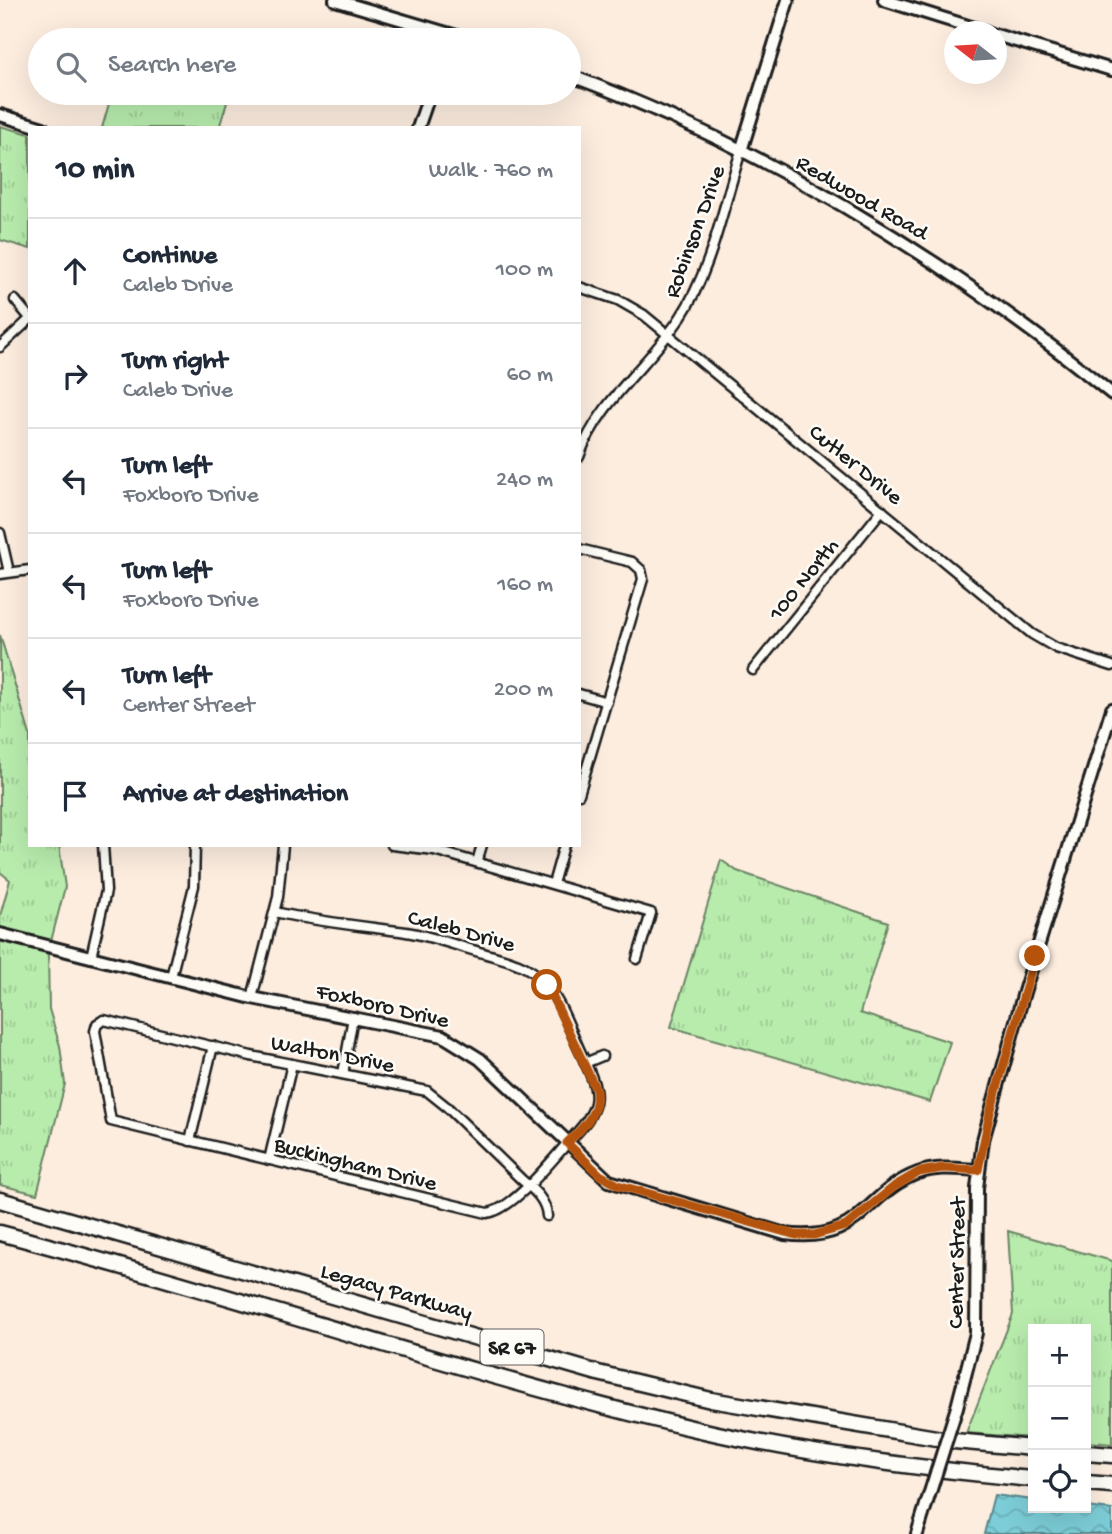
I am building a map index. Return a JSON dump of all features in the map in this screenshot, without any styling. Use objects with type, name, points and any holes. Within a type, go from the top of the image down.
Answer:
[{"type":"highway","name":"Legacy Parkway","points":[[0,1200],[598,1373],[711,1400],[954,1441],[1028,1448]]},
{"type":"highway","name":"SR 67","points":[[0,1233],[117,1264],[593,1403],[703,1430],[814,1452],[948,1472],[1028,1479]]},
{"type":"highway","points":[[1091,1453],[1112,1455]]},
{"type":"highway","points":[[1091,1483],[1112,1485]]},
{"type":"street","points":[[335,0],[421,28]]},
{"type":"street","points":[[741,151],[788,0]]},
{"type":"street","points":[[884,0],[951,21]]},
{"type":"street","points":[[1007,38],[1112,70]]},
{"type":"street","name":"Redwood Road","points":[[581,80],[633,100],[741,151],[831,200],[948,272],[1039,336],[1112,394]]},
{"type":"street","points":[[419,126],[426,105]]},
{"type":"street","points":[[0,115],[36,126]]},
{"type":"street","name":"Robinson Drive","points":[[581,453],[595,425],[668,335],[690,302],[702,275],[741,151]]},
{"type":"street","name":"Cutler Drive","points":[[581,289],[626,304],[668,335],[1032,634],[1063,650],[1112,666]]},
{"type":"street","points":[[15,300],[28,316]]},
{"type":"street","points":[[0,347],[28,321]]},
{"type":"street","name":"100 North","points":[[753,670],[882,510]]},
{"type":"street","points":[[0,533],[4,573],[28,570]]},
{"type":"street","points":[[581,549],[632,562],[641,570],[642,583],[581,787]]},
{"type":"street","points":[[581,695],[607,702]]},
{"type":"street","name":"Center Street","points":[[917,1534],[972,1356],[978,1318],[978,1170],[986,1126],[1024,992],[1112,709]]},
{"type":"street","points":[[91,957],[107,891],[103,847]]},
{"type":"street","points":[[171,977],[194,886],[195,847]]},
{"type":"street","points":[[252,998],[275,912],[283,847]]},
{"type":"street","points":[[407,847],[434,850],[651,913],[637,959]]},
{"type":"street","points":[[477,862],[481,847]]},
{"type":"street","points":[[552,884],[563,847]]},
{"type":"street","name":"Caleb Drive","points":[[275,912],[320,922],[415,934],[526,967],[551,991],[596,1090],[596,1107],[589,1120],[567,1143]]},
{"type":"street","name":"Foxboro Drive","points":[[0,934],[252,998],[435,1034],[457,1042],[480,1059],[600,1175],[618,1185],[796,1235],[814,1235],[846,1226],[895,1186],[919,1172],[943,1168],[978,1170]]},
{"type":"street","points":[[343,1074],[353,1017]]},
{"type":"street","name":"Walton Drive","points":[[111,1121],[95,1031],[99,1022],[110,1020],[292,1064],[427,1091],[542,1199],[547,1216]]},
{"type":"street","points":[[190,1141],[213,1046]]},
{"type":"street","points":[[586,1063],[602,1056]]},
{"type":"street","points":[[268,1160],[292,1064]]},
{"type":"street","name":"Buckingham Drive","points":[[111,1121],[482,1213],[503,1208],[567,1143]]},
{"type":"green space","points":[[109,105],[226,105],[220,126],[103,126]]},
{"type":"green space","points":[[0,126],[28,133],[28,248],[0,240]]},
{"type":"green space","points":[[0,635],[28,728],[28,847],[59,847],[65,887],[48,953],[49,1009],[60,1046],[65,1084],[37,1194],[0,1185],[0,916],[10,880],[0,872]]},
{"type":"green space","points":[[721,860],[737,871],[888,922],[860,1013],[950,1042],[930,1102],[671,1027]]},
{"type":"green space","points":[[1008,1231],[1112,1261],[1112,1444],[1091,1442],[1091,1324],[1028,1324],[1028,1438],[966,1433],[1013,1314]]},
{"type":"water","points":[[994,1495],[1028,1499],[1028,1513],[1091,1513],[1091,1508],[1112,1510],[1112,1534],[984,1534]]},
{"type":"route","points":[[547,985],[586,1063],[596,1090],[597,1101],[592,1116],[567,1143],[595,1171],[618,1185],[677,1203],[785,1234],[814,1235],[846,1226],[895,1186],[919,1172],[943,1168],[978,1170],[990,1113],[1035,956]]}]
